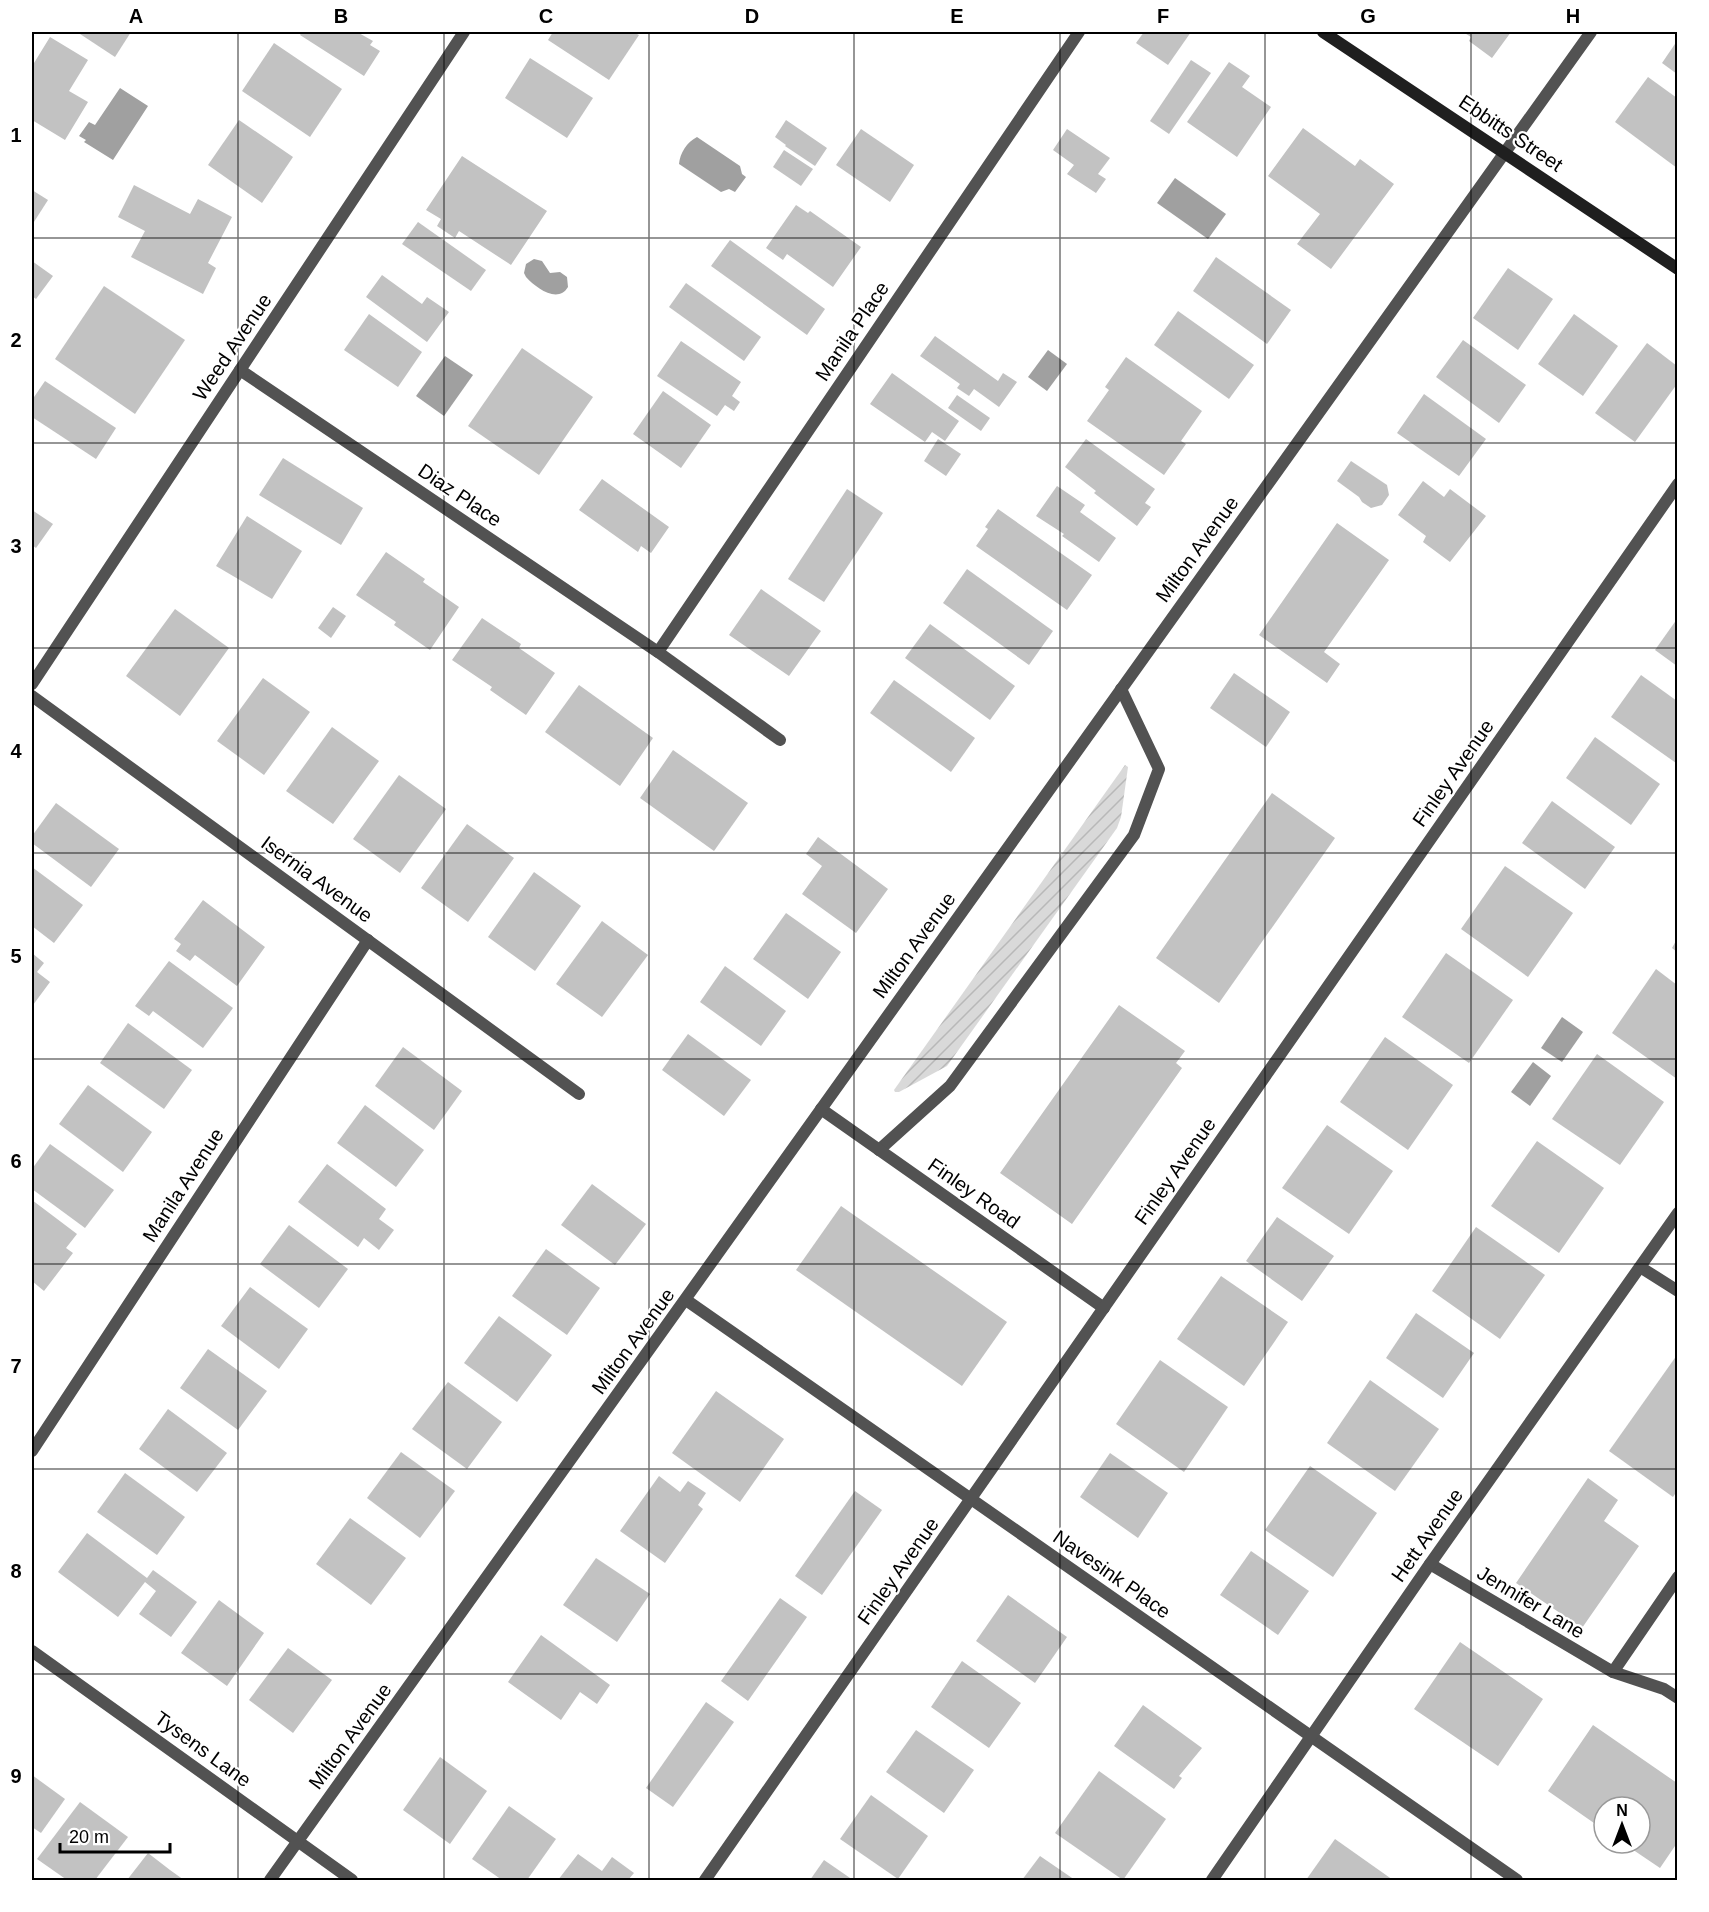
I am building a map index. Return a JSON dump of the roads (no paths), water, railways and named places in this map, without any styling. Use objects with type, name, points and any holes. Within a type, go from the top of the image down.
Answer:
[{"type":"street","name":"Weed Avenue","points":[[32,684],[464,32]]},
{"type":"street","name":"Manila Place","points":[[658,652],[1079,32]]},
{"type":"street","name":"Ebbitts Street","points":[[1323,32],[1677,268]]},
{"type":"street","name":"Milton Avenue","points":[[270,1881],[1591,32]]},
{"type":"street","name":"Diaz Place","points":[[240,370],[658,652],[780,740]]},
{"type":"street","name":"Finley Avenue","points":[[705,1881],[1677,484]]},
{"type":"street","points":[[879,1150],[950,1086],[1134,835],[1159,769],[1121,689]]},
{"type":"street","name":"Isernia Avenue","points":[[32,696],[579,1094]]},
{"type":"street","name":"Manila Avenue","points":[[32,1451],[368,940]]},
{"type":"street","name":"Finley Road","points":[[821,1109],[1104,1308]]},
{"type":"street","name":"Hett Avenue","points":[[1212,1881],[1430,1564],[1677,1213]]},
{"type":"street","points":[[1640,1267],[1677,1291]]},
{"type":"street","name":"Navesink Place","points":[[686,1300],[1517,1881]]},
{"type":"street","name":"Jennifer Lane","points":[[1430,1564],[1613,1672],[1664,1689],[1677,1698]]},
{"type":"street","points":[[1613,1672],[1677,1577]]},
{"type":"street","name":"Tysens Lane","points":[[32,1651],[352,1881]]}]
